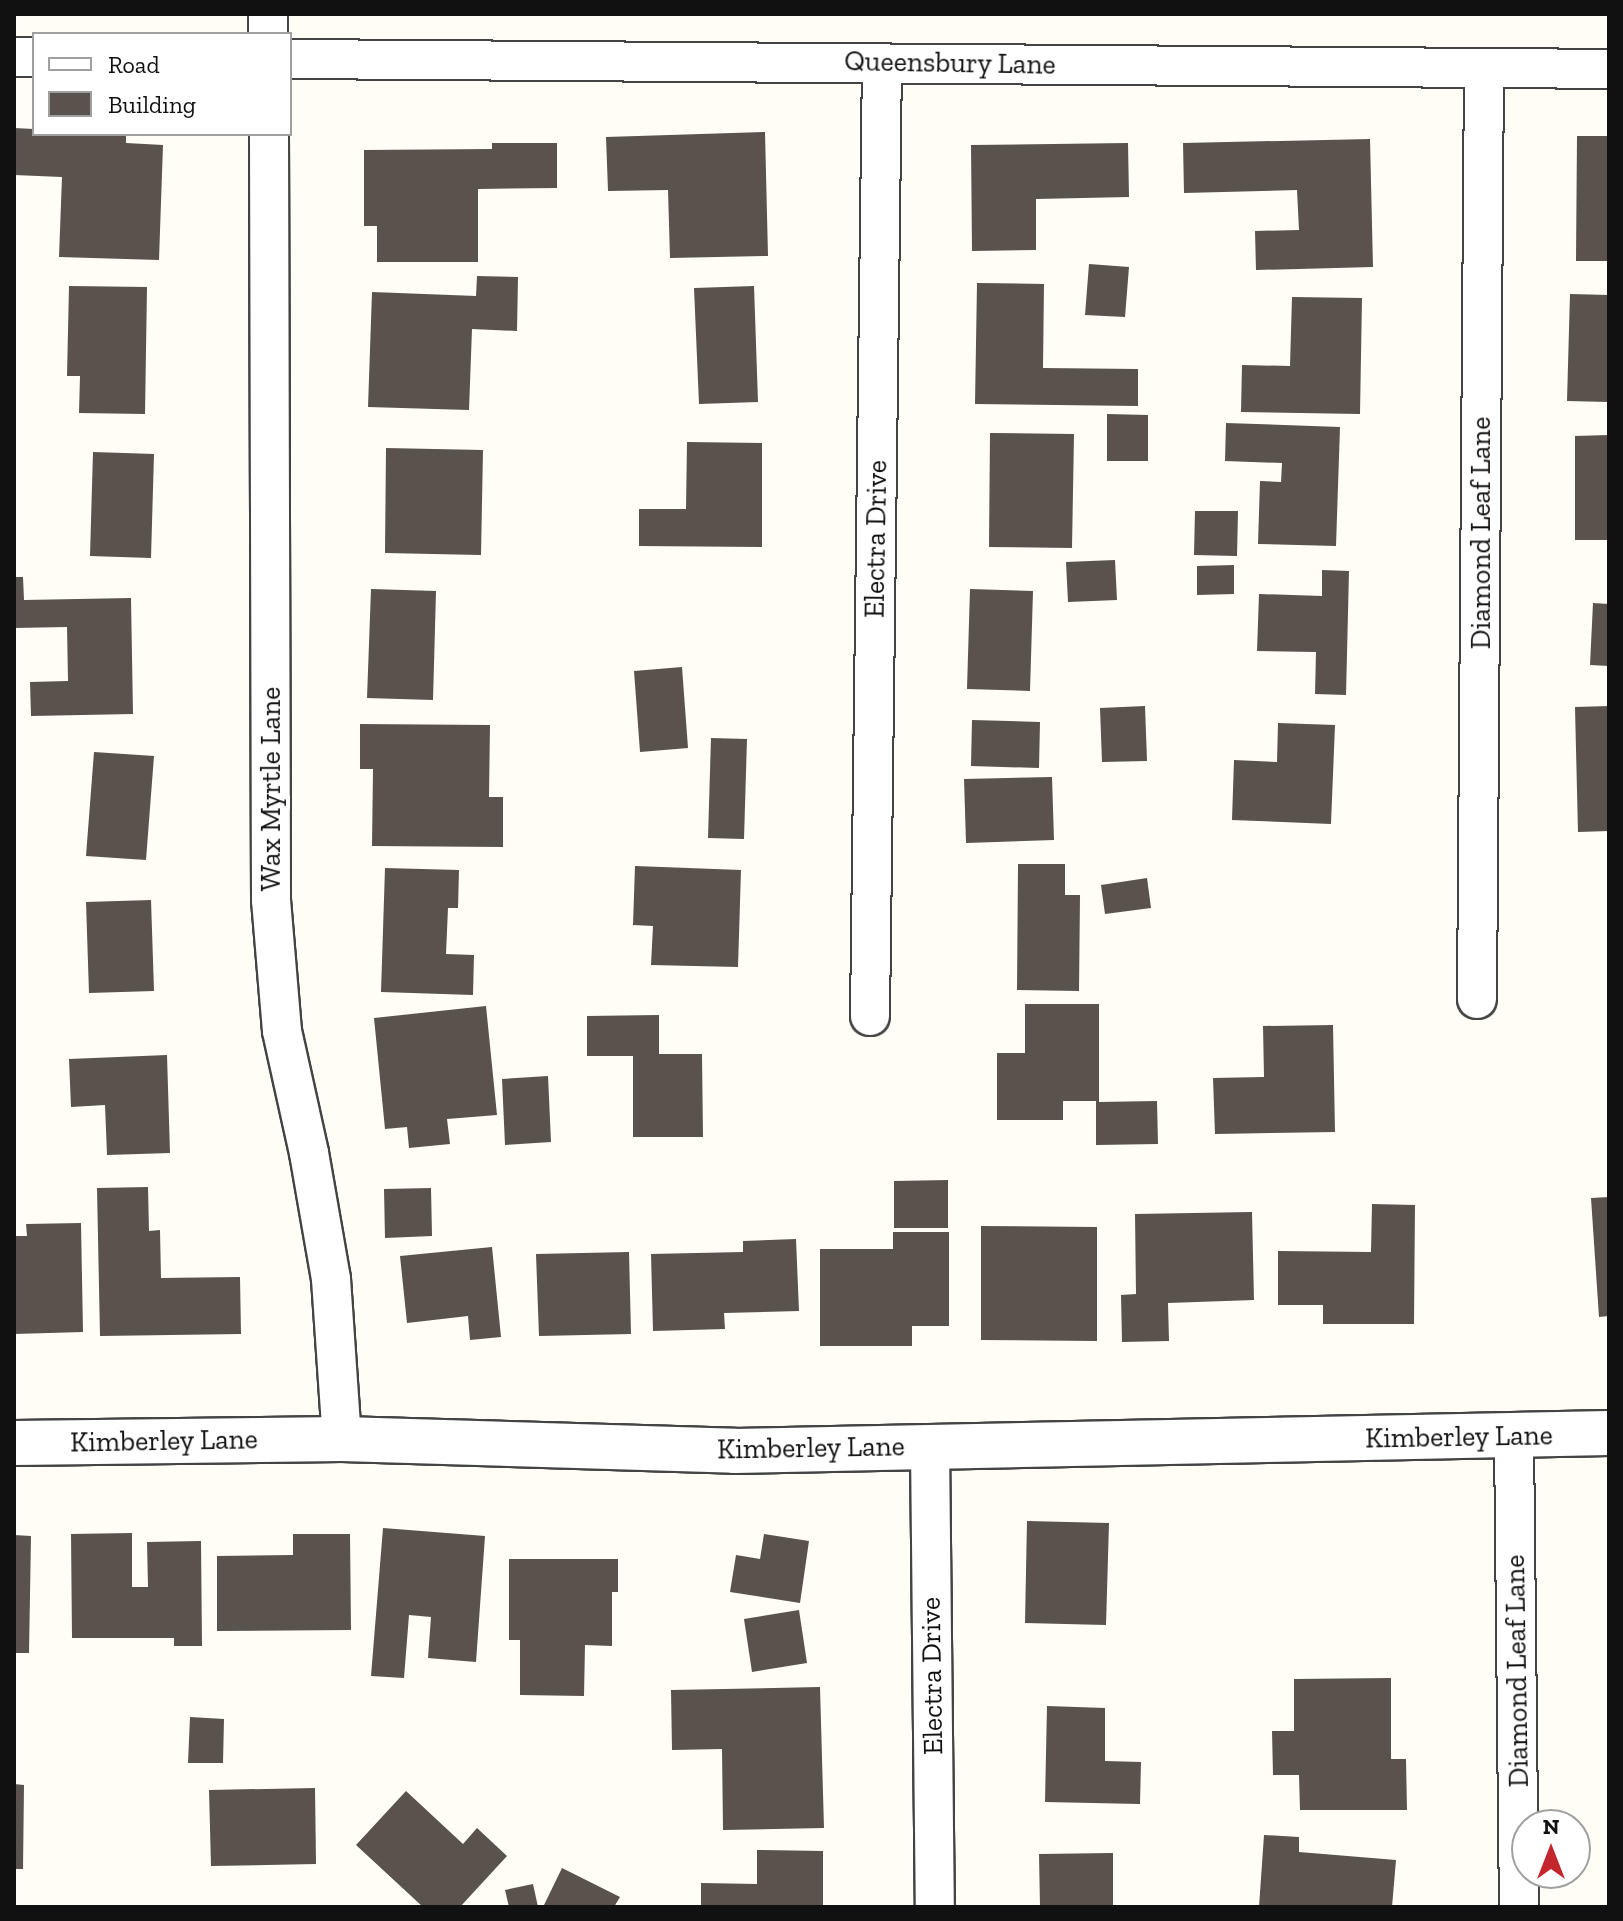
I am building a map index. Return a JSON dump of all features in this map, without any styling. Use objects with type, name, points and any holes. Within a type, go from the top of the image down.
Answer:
[{"type":"street","name":"Queensbury Lane","points":[[292,59],[1609,69]]},
{"type":"street","name":"Electra Drive","points":[[870,1016],[882,63]]},
{"type":"street","name":"Diamond Leaf Lane","points":[[1477,999],[1484,68]]},
{"type":"street","name":"Wax Myrtle Lane","points":[[269,136],[271,900],[282,1031],[309,1153],[331,1279],[342,1439]]},
{"type":"street","name":"Kimberley Lane","points":[[14,1443],[342,1439],[735,1451],[1609,1433]]},
{"type":"street","name":"Diamond Leaf Lane","points":[[1514,1436],[1519,1907]]},
{"type":"street","name":"Electra Drive","points":[[930,1446],[935,1907]]},
{"type":"building","points":[[14,128],[32,129],[32,136],[126,136],[126,143],[163,145],[159,260],[59,257],[62,177],[14,175]]},
{"type":"building","points":[[765,132],[768,256],[670,258],[668,190],[608,191],[606,137]]},
{"type":"building","points":[[1577,136],[1609,136],[1609,261],[1576,261]]},
{"type":"building","points":[[1370,139],[1373,267],[1256,270],[1255,231],[1299,230],[1297,190],[1184,193],[1183,143]]},
{"type":"building","points":[[492,143],[557,143],[557,188],[478,189],[478,262],[377,262],[377,226],[364,226],[364,150],[492,149]]},
{"type":"building","points":[[1128,143],[1129,197],[1036,199],[1036,250],[972,251],[971,145]]},
{"type":"building","points":[[1089,264],[1129,267],[1125,317],[1085,315]]},
{"type":"building","points":[[477,276],[518,277],[517,331],[472,329],[469,410],[368,407],[372,292],[476,296]]},
{"type":"building","points":[[977,283],[1044,284],[1043,368],[1138,369],[1138,406],[975,404]]},
{"type":"building","points":[[69,286],[147,287],[145,414],[79,413],[80,376],[67,376]]},
{"type":"building","points":[[754,286],[758,402],[699,404],[694,288]]},
{"type":"building","points":[[1570,294],[1609,295],[1609,402],[1567,401]]},
{"type":"building","points":[[1292,297],[1362,298],[1360,414],[1241,412],[1242,365],[1290,366]]},
{"type":"building","points":[[1107,414],[1148,415],[1148,461],[1107,461]]},
{"type":"building","points":[[1226,423],[1340,427],[1336,546],[1258,544],[1260,481],[1281,482],[1282,463],[1225,461]]},
{"type":"building","points":[[990,433],[1074,434],[1072,548],[989,547]]},
{"type":"building","points":[[1609,435],[1609,540],[1575,540],[1575,436]]},
{"type":"building","points":[[687,442],[762,443],[762,547],[639,546],[639,509],[686,509]]},
{"type":"building","points":[[386,448],[483,450],[481,555],[385,553]]},
{"type":"building","points":[[93,452],[154,454],[151,558],[90,556]]},
{"type":"building","points":[[1195,511],[1238,511],[1237,556],[1194,555]]},
{"type":"building","points":[[1115,560],[1117,600],[1068,602],[1066,562]]},
{"type":"building","points":[[1234,565],[1234,594],[1197,595],[1197,566]]},
{"type":"building","points":[[1322,570],[1349,571],[1346,695],[1315,694],[1316,652],[1257,651],[1259,594],[1322,596]]},
{"type":"building","points":[[14,577],[23,577],[24,600],[131,598],[133,714],[31,716],[30,682],[68,681],[67,627],[14,628]]},
{"type":"building","points":[[371,589],[436,591],[433,700],[367,698]]},
{"type":"building","points":[[970,589],[1033,591],[1030,691],[967,689]]},
{"type":"building","points":[[1593,603],[1609,604],[1609,666],[1590,665]]},
{"type":"building","points":[[682,667],[688,748],[640,752],[634,671]]},
{"type":"building","points":[[1145,706],[1147,761],[1102,762],[1100,708]]},
{"type":"building","points":[[1609,706],[1609,831],[1578,832],[1575,707]]},
{"type":"building","points":[[972,720],[1040,722],[1039,768],[971,766]]},
{"type":"building","points":[[1278,723],[1335,725],[1331,824],[1232,820],[1234,760],[1277,762]]},
{"type":"building","points":[[360,724],[490,725],[489,797],[503,797],[503,847],[372,846],[373,769],[360,769]]},
{"type":"building","points":[[711,738],[747,739],[744,839],[708,838]]},
{"type":"building","points":[[94,752],[154,756],[146,860],[86,856]]},
{"type":"building","points":[[1052,777],[1054,840],[966,843],[964,779]]},
{"type":"building","points":[[1018,864],[1065,864],[1065,895],[1080,895],[1079,991],[1017,990]]},
{"type":"building","points":[[635,866],[741,870],[738,967],[651,965],[653,926],[633,925]]},
{"type":"building","points":[[385,868],[459,870],[458,908],[448,908],[446,954],[474,955],[473,995],[381,992]]},
{"type":"building","points":[[1147,878],[1151,908],[1105,914],[1101,885]]},
{"type":"building","points":[[151,900],[154,991],[89,993],[86,902]]},
{"type":"building","points":[[1025,1004],[1099,1004],[1099,1102],[1157,1101],[1158,1144],[1096,1145],[1096,1101],[1063,1101],[1063,1120],[997,1120],[997,1053],[1025,1053]]},
{"type":"building","points":[[486,1006],[497,1115],[447,1119],[450,1144],[409,1148],[407,1127],[385,1129],[374,1018]]},
{"type":"building","points":[[659,1015],[659,1054],[702,1054],[703,1137],[633,1137],[633,1056],[587,1056],[587,1016]]},
{"type":"building","points":[[1333,1025],[1335,1132],[1215,1134],[1213,1078],[1264,1077],[1263,1026]]},
{"type":"building","points":[[167,1055],[170,1153],[107,1155],[105,1105],[71,1107],[69,1059]]},
{"type":"building","points":[[548,1076],[551,1142],[505,1145],[502,1079]]},
{"type":"building","points":[[948,1180],[948,1228],[894,1228],[894,1181]]},
{"type":"building","points":[[148,1187],[149,1231],[160,1230],[161,1278],[240,1277],[241,1334],[100,1336],[97,1188]]},
{"type":"building","points":[[431,1188],[432,1236],[385,1238],[384,1189]]},
{"type":"building","points":[[1609,1197],[1609,1316],[1599,1317],[1591,1198]]},
{"type":"building","points":[[1372,1204],[1415,1205],[1414,1324],[1323,1324],[1323,1305],[1278,1305],[1278,1251],[1371,1252]]},
{"type":"building","points":[[1252,1212],[1254,1300],[1168,1303],[1169,1341],[1122,1342],[1121,1295],[1136,1294],[1135,1214]]},
{"type":"building","points":[[81,1223],[83,1332],[14,1334],[14,1236],[27,1236],[26,1224]]},
{"type":"building","points":[[981,1226],[1097,1227],[1097,1341],[981,1340]]},
{"type":"building","points":[[893,1232],[949,1232],[949,1326],[912,1326],[912,1346],[820,1346],[820,1249],[893,1249]]},
{"type":"building","points":[[796,1239],[799,1311],[724,1313],[725,1329],[653,1331],[651,1254],[743,1252],[743,1241]]},
{"type":"building","points":[[492,1247],[501,1337],[470,1340],[468,1316],[407,1323],[400,1256]]},
{"type":"building","points":[[629,1252],[631,1334],[539,1336],[536,1254]]},
{"type":"building","points":[[1027,1521],[1109,1523],[1106,1625],[1025,1623]]},
{"type":"building","points":[[383,1528],[485,1536],[476,1662],[428,1658],[431,1617],[409,1615],[404,1678],[371,1676]]},
{"type":"building","points":[[132,1533],[132,1587],[148,1587],[147,1542],[201,1541],[202,1646],[174,1646],[174,1638],[72,1638],[71,1534]]},
{"type":"building","points":[[293,1534],[350,1534],[351,1630],[217,1631],[217,1556],[293,1555]]},
{"type":"building","points":[[764,1534],[809,1541],[800,1603],[730,1592],[736,1555],[760,1559]]},
{"type":"building","points":[[14,1535],[31,1536],[29,1653],[14,1653]]},
{"type":"building","points":[[509,1559],[618,1559],[618,1592],[612,1592],[612,1646],[585,1645],[584,1696],[520,1695],[520,1640],[509,1640]]},
{"type":"building","points":[[799,1610],[807,1663],[752,1672],[744,1619]]},
{"type":"building","points":[[1391,1678],[1391,1759],[1406,1759],[1407,1810],[1300,1810],[1299,1775],[1273,1775],[1272,1731],[1294,1731],[1294,1679]]},
{"type":"building","points":[[820,1687],[824,1828],[723,1830],[722,1749],[672,1750],[671,1690]]},
{"type":"building","points":[[1047,1706],[1105,1708],[1105,1761],[1141,1762],[1140,1804],[1045,1802]]},
{"type":"building","points":[[190,1717],[224,1719],[223,1763],[188,1763]]},
{"type":"building","points":[[14,1784],[24,1785],[23,1869],[14,1869]]},
{"type":"building","points":[[315,1788],[316,1864],[211,1866],[209,1790]]},
{"type":"building","points":[[406,1791],[463,1844],[477,1828],[507,1856],[460,1907],[423,1907],[356,1845]]},
{"type":"building","points":[[1264,1835],[1299,1837],[1299,1852],[1396,1860],[1392,1907],[1259,1907]]},
{"type":"building","points":[[757,1850],[823,1851],[823,1907],[701,1907],[701,1883],[757,1884]]},
{"type":"building","points":[[1113,1853],[1113,1907],[1040,1907],[1039,1854]]},
{"type":"building","points":[[562,1868],[620,1897],[614,1907],[544,1905]]},
{"type":"building","points":[[533,1884],[538,1907],[509,1907],[505,1890]]}]
